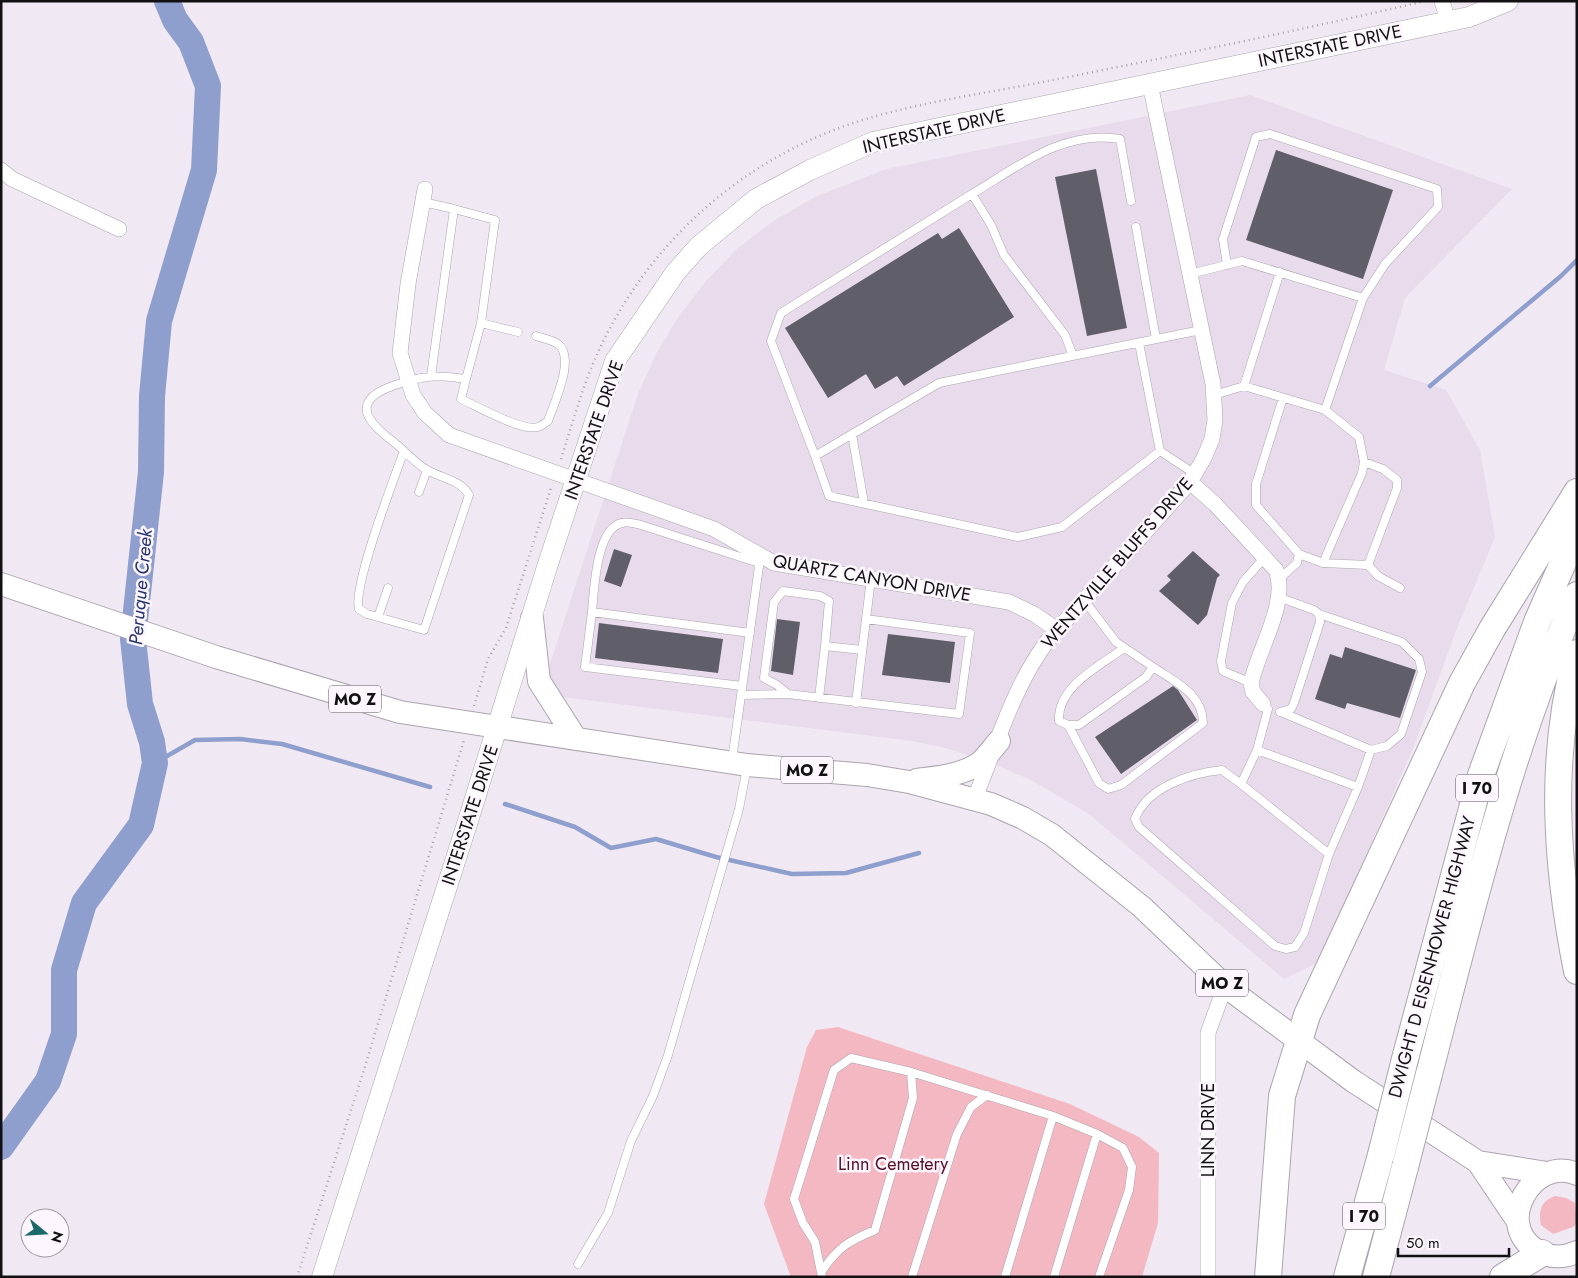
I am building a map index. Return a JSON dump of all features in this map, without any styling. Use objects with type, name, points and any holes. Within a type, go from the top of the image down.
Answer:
[{"type":"highway","points":[[1268,1277],[1282,1096],[1297,1041],[1430,747],[1462,683],[1492,629],[1577,492]]},
{"type":"highway","name":"DWIGHT D EISENHOWER HIGHWAY","points":[[1347,1277],[1482,774],[1536,622],[1577,531]]},
{"type":"highway","name":"DWIGHT D EISENHOWER HIGHWAY","points":[[1376,1277],[1497,814],[1530,712],[1577,594]]},
{"type":"highway","points":[[1577,653],[1562,739],[1557,808],[1559,864],[1577,971]]},
{"type":"highway","points":[[1503,1277],[1542,1253]]},
{"type":"main road","name":"INTERSTATE DRIVE","points":[[322,1277],[575,480],[615,361],[675,272],[699,246],[756,199],[810,170],[873,142],[1448,22],[1469,17],[1508,1]]},
{"type":"main road","name":"MO Z","points":[[1,584],[216,657],[400,712],[739,764],[867,775],[909,782],[992,804],[1023,818],[1052,835],[1142,907],[1225,986],[1297,1041],[1478,1162],[1517,1220]]},
{"type":"main road","points":[[532,618],[539,681],[576,739]]},
{"type":"main road","points":[[909,782],[948,776],[967,769],[981,762],[999,741]]},
{"type":"main road","name":"MO Z","points":[[1478,1162],[1547,1173]]},
{"type":"main road","points":[[1577,1174],[1556,1169],[1547,1173],[1525,1194],[1517,1220],[1520,1234],[1542,1253],[1555,1256],[1577,1252]]},
{"type":"street","points":[[1442,1],[1448,22]]},
{"type":"street","name":"WENTZVILLE BLUFFS DRIVE","points":[[974,800],[1021,684],[1033,660],[1057,630],[1192,478],[1212,439],[1215,420],[1214,395],[1150,84]]},
{"type":"street","points":[[1,170],[12,179],[119,229]]},
{"type":"street","name":"QUARTZ CANYON DRIVE","points":[[424,196],[401,331],[400,353],[407,381],[413,395],[425,413],[449,435],[714,529],[760,560],[1009,602],[1034,614],[1057,630]]},
{"type":"street","points":[[1192,478],[1276,570],[1280,579],[1278,597],[1251,683],[1252,692],[1266,707]]},
{"type":"street","name":"LINN DRIVE","points":[[1208,1277],[1208,1033],[1225,986]]},
{"type":"lane","points":[[1227,264],[1223,240],[1256,136],[1270,134],[1436,189],[1438,207],[1385,264],[1363,298],[1325,410]]},
{"type":"lane","points":[[1131,201],[1120,139],[1101,136],[1059,144],[972,194],[781,313],[771,341],[829,496],[1018,537],[1062,527],[1160,451]]},
{"type":"lane","points":[[972,194],[991,225],[1004,255],[1065,335],[1073,356]]},
{"type":"lane","points":[[424,196],[454,209],[496,220],[481,323],[461,399],[525,426],[537,428],[548,421],[566,363],[563,349],[556,343],[536,336]]},
{"type":"lane","points":[[431,376],[454,209]]},
{"type":"lane","points":[[1136,227],[1156,340]]},
{"type":"lane","points":[[1190,274],[1242,261],[1363,298]]},
{"type":"lane","points":[[1244,386],[1280,272]]},
{"type":"lane","points":[[481,323],[518,332]]},
{"type":"lane","points":[[815,456],[939,384],[1201,330]]},
{"type":"lane","points":[[1138,343],[1160,451],[1192,478]]},
{"type":"lane","points":[[404,451],[362,576],[356,600],[358,609],[378,617],[424,630],[469,495],[458,483],[427,470],[379,430],[369,418],[367,408],[373,396],[382,389],[407,381],[431,376],[466,380]]},
{"type":"lane","points":[[1214,395],[1244,386],[1325,410],[1346,424],[1359,437],[1364,462],[1323,563]]},
{"type":"lane","points":[[1284,398],[1256,484],[1256,505],[1299,554],[1323,563],[1368,565],[1378,576],[1400,588]]},
{"type":"lane","points":[[852,434],[864,504]]},
{"type":"lane","points":[[1364,462],[1383,468],[1397,480],[1397,488],[1368,565]]},
{"type":"lane","points":[[419,492],[427,470]]},
{"type":"lane","points":[[578,1264],[608,1213],[631,1141],[653,1096],[668,1055],[740,809],[741,695],[760,560],[641,525],[622,522],[609,530],[603,544],[594,578],[585,666],[742,686]]},
{"type":"lane","points":[[1280,579],[1297,563],[1299,554]]},
{"type":"lane","points":[[1251,683],[1223,671],[1221,661],[1232,603],[1243,582],[1264,558]]},
{"type":"lane","points":[[856,702],[871,579]]},
{"type":"lane","points":[[378,617],[388,588]]},
{"type":"lane","points":[[788,694],[764,678],[774,602],[783,591],[820,596],[829,601],[819,698]]},
{"type":"lane","points":[[1241,784],[1257,750],[1266,707],[1371,750],[1388,746],[1401,734],[1422,672],[1418,659],[1402,642],[1319,614],[1278,597]]},
{"type":"lane","points":[[1068,725],[1099,783],[1108,788],[1117,786],[1203,723],[1203,712],[1192,694],[1116,642],[1084,600]]},
{"type":"lane","points":[[592,612],[750,633]]},
{"type":"lane","points":[[1280,712],[1290,709],[1294,703],[1320,622],[1319,614]]},
{"type":"lane","points":[[741,695],[788,694],[959,714],[970,633],[866,619]]},
{"type":"lane","points":[[825,646],[862,650]]},
{"type":"lane","points":[[1124,648],[1077,683],[1062,699],[1059,721],[1068,725],[1079,724],[1146,677],[1153,667]]},
{"type":"lane","points":[[1257,750],[1358,787]]},
{"type":"lane","points":[[1329,854],[1222,770],[1200,772],[1167,786],[1139,807],[1135,819],[1139,827],[1275,946],[1286,949],[1295,947],[1304,934],[1329,854],[1358,787],[1371,750]]},
{"type":"lane","points":[[822,1274],[815,1242],[803,1223],[794,1199],[834,1070],[851,1058],[911,1072],[1053,1116],[1097,1134],[1123,1148],[1132,1167],[1129,1190],[1099,1277]]},
{"type":"lane","points":[[822,1274],[833,1255],[847,1242],[875,1230],[913,1098],[911,1072]]},
{"type":"lane","points":[[912,1277],[957,1134],[971,1107],[987,1095]]},
{"type":"lane","points":[[1005,1277],[1053,1116]]},
{"type":"lane","points":[[1054,1277],[1097,1134]]},
{"type":"path","points":[[476,700],[488,659],[506,628],[595,358],[616,316],[636,284],[687,224],[748,173],[809,140],[871,118],[1213,48],[1426,1]]},
{"type":"path","points":[[297,1277],[363,1073],[458,759]]},
{"type":"shaded area","points":[[1250,95],[1512,189],[1405,298],[1384,370],[1446,390],[1480,450],[1495,537],[1457,628],[1414,746],[1319,962],[1284,979],[1089,814],[1031,780],[989,762],[946,748],[912,741],[555,696],[544,682],[638,394],[656,354],[679,316],[706,281],[738,248],[775,220],[817,196],[887,169]]},
{"type":"green space","name":"Linn Cemetery","points":[[838,1027],[1070,1104],[1139,1137],[1159,1153],[1158,1223],[1142,1277],[791,1277],[764,1204],[807,1047],[816,1030]]},
{"type":"green space","points":[[1555,1196],[1566,1198],[1575,1203],[1577,1223],[1573,1227],[1553,1234],[1541,1225],[1540,1211],[1546,1201]]},
{"type":"building","points":[[1276,150],[1393,190],[1363,279],[1246,240]]},
{"type":"building","points":[[1096,169],[1127,328],[1087,336],[1055,177]]},
{"type":"building","points":[[959,228],[1014,317],[904,386],[897,376],[875,389],[866,374],[828,398],[785,328],[938,233],[942,239]]},
{"type":"building","points":[[614,549],[632,555],[621,587],[604,581]]},
{"type":"building","points":[[1193,551],[1220,575],[1217,578],[1207,615],[1198,625],[1159,591],[1171,580],[1167,576]]},
{"type":"building","points":[[777,619],[800,622],[793,675],[771,671]]},
{"type":"building","points":[[599,623],[723,639],[718,673],[595,658]]},
{"type":"building","points":[[888,634],[955,642],[950,683],[882,675]]},
{"type":"building","points":[[1345,647],[1416,670],[1400,718],[1347,703],[1345,709],[1315,699],[1330,654],[1342,658]]},
{"type":"building","points":[[1173,686],[1178,690],[1197,720],[1121,774],[1095,737]]},
{"type":"waterway","name":"Peruque Creek","points":[[1,1147],[48,1081],[64,1034],[64,970],[84,903],[141,825],[155,763],[152,742],[140,704],[133,639],[151,472],[152,396],[159,321],[204,170],[208,86],[191,42],[175,20],[167,1]]},
{"type":"waterway","points":[[1430,386],[1561,276],[1577,260]]},
{"type":"waterway","points":[[155,763],[195,740],[240,739],[282,744],[430,787]]},
{"type":"waterway","points":[[505,804],[575,827],[611,848],[656,839],[716,857],[792,874],[846,873],[919,853]]}]
